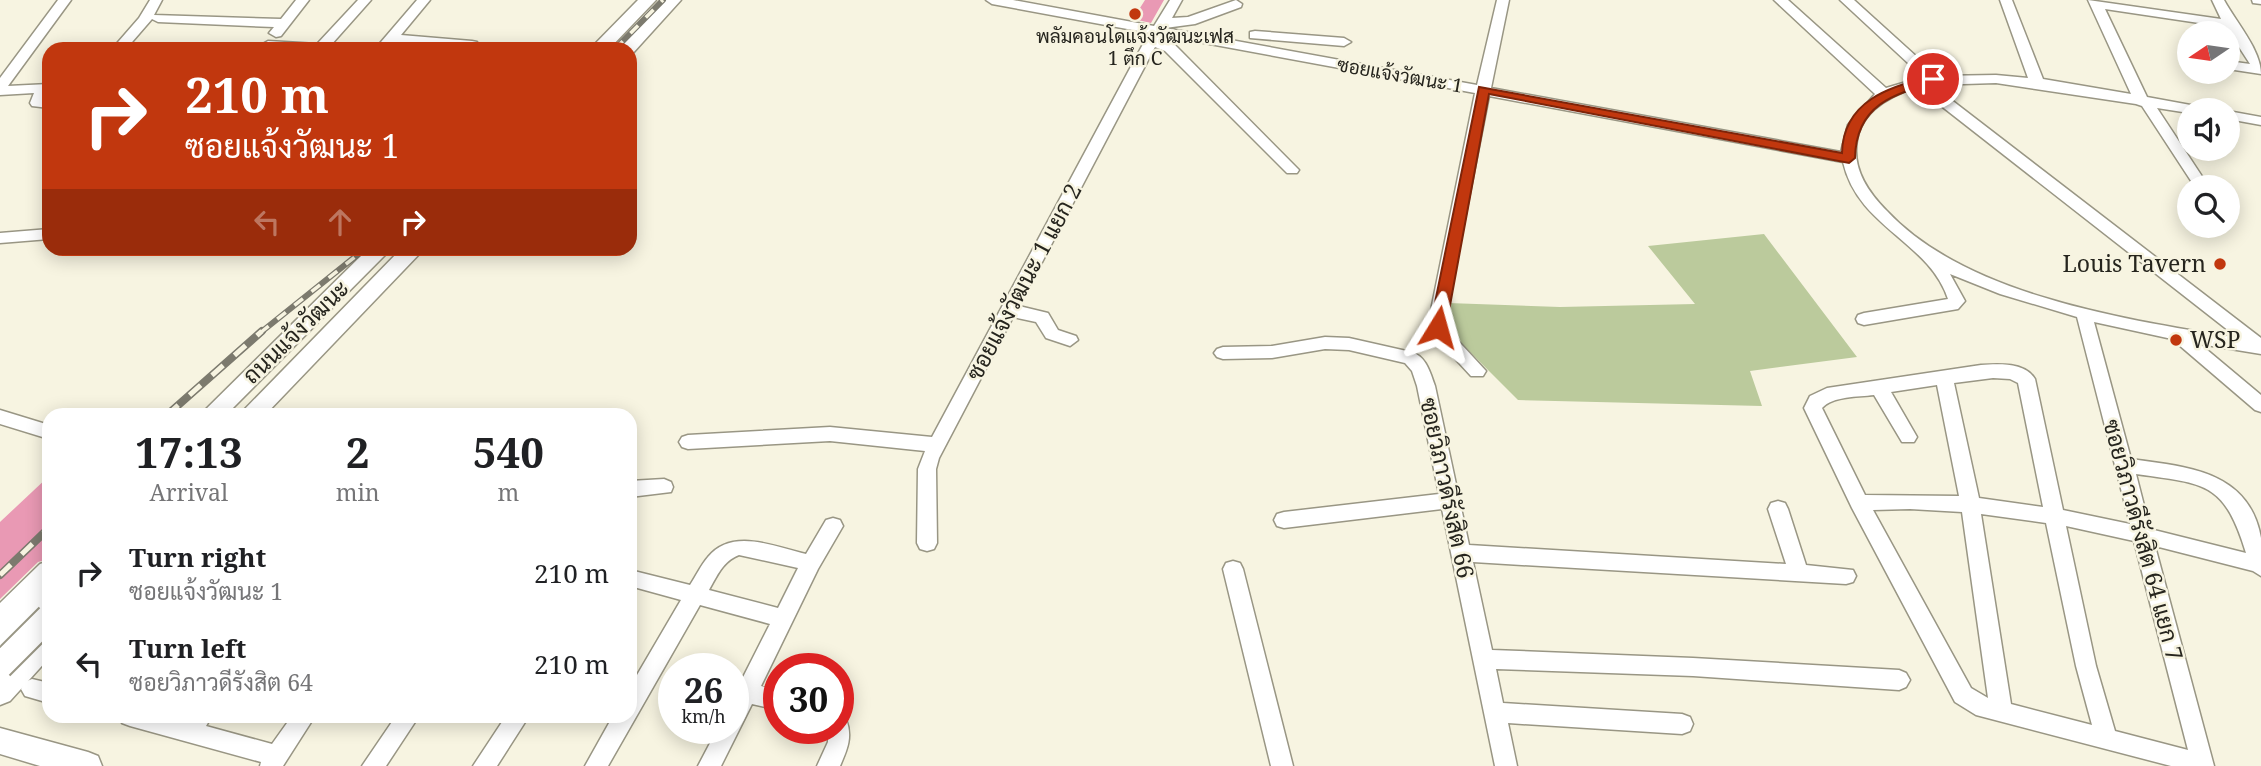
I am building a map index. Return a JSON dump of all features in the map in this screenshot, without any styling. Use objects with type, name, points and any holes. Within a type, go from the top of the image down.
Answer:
[{"type":"main road","points":[[606,42],[648,0]]},
{"type":"main road","points":[[633,42],[673,0]]},
{"type":"main road","name":"ถนนแจ้งวัฒนะ","points":[[219,408],[395,256]]},
{"type":"main road","name":"ถนนแจ้งวัฒนะ","points":[[239,408],[395,256]]},
{"type":"main road","name":"ถนนแจ้งวัฒนะ","points":[[256,408],[395,256]]},
{"type":"main road","name":"ถนนแจ้งวัฒนะ","points":[[275,408],[422,256]]},
{"type":"main road","points":[[0,620],[42,579]]},
{"type":"main road","points":[[0,645],[42,603]]},
{"type":"main road","points":[[0,665],[42,624]]},
{"type":"main road","points":[[0,665],[15,662],[42,646]]},
{"type":"main road","points":[[0,692],[42,646]]},
{"type":"main road","points":[[2,740],[88,766]]},
{"type":"street","points":[[0,90],[65,0]]},
{"type":"street","points":[[125,42],[145,20],[156,0]]},
{"type":"street","points":[[270,42],[303,0]]},
{"type":"street","points":[[326,42],[365,0]]},
{"type":"street","points":[[389,42],[424,0]]},
{"type":"street","name":"ซอยแจ้งวัฒนะ 1","points":[[992,0],[1849,158]]},
{"type":"street","name":"ซอยแจ้งวัฒนะ 1 แยก 2","points":[[927,542],[927,469],[937,445],[1176,0]]},
{"type":"street","points":[[1477,371],[1442,334],[1437,320],[1503,0]]},
{"type":"street","points":[[1780,0],[1884,94]]},
{"type":"street","points":[[1846,0],[1927,81],[2261,348]]},
{"type":"street","points":[[2006,0],[2036,83]]},
{"type":"street","points":[[2218,0],[2228,21]]},
{"type":"street","points":[[2095,2],[2212,21]]},
{"type":"street","points":[[2095,2],[2144,102],[2194,175]]},
{"type":"street","points":[[1236,4],[1157,31],[1170,48],[1292,170]]},
{"type":"street","points":[[159,18],[283,23]]},
{"type":"street","points":[[1255,35],[1344,42]]},
{"type":"street","points":[[2240,37],[2261,39]]},
{"type":"street","points":[[2240,38],[2261,70]]},
{"type":"street","points":[[1301,58],[1303,39]]},
{"type":"street","points":[[2240,67],[2261,70]]},
{"type":"street","points":[[2177,107],[2004,79],[1927,81],[1884,94],[1855,124],[1849,139],[1849,158],[1867,200],[1898,230],[1947,265],[2003,290],[2084,314],[2178,335],[2261,348]]},
{"type":"street","points":[[0,90],[42,88]]},
{"type":"street","points":[[2256,120],[2261,134]]},
{"type":"street","points":[[0,238],[42,235]]},
{"type":"street","points":[[1864,319],[1940,308],[1957,301],[1930,254]]},
{"type":"street","points":[[1009,310],[1037,314],[1042,317],[1052,334],[1070,340]]},
{"type":"street","name":"ซอยวิภาวดีรังสิต 64 แยก 7","points":[[2084,314],[2203,765]]},
{"type":"street","points":[[2178,335],[2261,405]]},
{"type":"street","name":"ซอยวิภาวดีรังสิต 66","points":[[1223,353],[1272,352],[1325,343],[1349,344],[1411,358],[1420,368],[1506,766]]},
{"type":"street","points":[[2106,737],[2086,666],[2026,379],[2016,373],[2002,370],[1827,395],[1816,401],[1813,408],[1859,503],[1964,695],[1976,705],[2106,737],[2203,765]]},
{"type":"street","points":[[1944,379],[1970,502],[2001,712]]},
{"type":"street","points":[[1879,388],[1908,437]]},
{"type":"street","points":[[0,417],[42,430]]},
{"type":"street","points":[[688,442],[830,434],[937,445]]},
{"type":"street","points":[[2122,465],[2203,480],[2230,495],[2239,508],[2261,566]]},
{"type":"street","points":[[637,489],[664,487]]},
{"type":"street","points":[[1284,520],[1450,500]]},
{"type":"street","points":[[1859,503],[1970,502],[2141,533],[2261,566]]},
{"type":"street","points":[[1778,509],[1799,573]]},
{"type":"street","points":[[749,689],[811,563],[833,526]]},
{"type":"street","points":[[637,695],[714,563],[725,552],[739,547],[811,563]]},
{"type":"street","points":[[1461,554],[1846,576]]},
{"type":"street","points":[[1233,569],[1283,766]]},
{"type":"street","points":[[637,580],[785,620]]},
{"type":"street","points":[[1483,659],[1693,667],[1899,680]]},
{"type":"street","points":[[1494,712],[1682,724]]},
{"type":"street","points":[[195,724],[274,761],[299,723]]},
{"type":"street","points":[[373,766],[403,723]]},
{"type":"street","points":[[484,766],[513,723]]},
{"type":"street","points":[[596,766],[621,723]]},
{"type":"street","points":[[709,766],[721,744]]},
{"type":"street","points":[[828,766],[838,744]]},
{"type":"green space","points":[[1764,234],[1857,357],[1750,371],[1762,406],[1518,400],[1448,330],[1448,303],[1560,307],[1695,304],[1648,246]]},
{"type":"building","name":"พลัมคอนโดแจ้งวัฒนะเฟส 1 ตึก C","points":[[1145,0],[1164,0],[1151,23],[1133,19]]},
{"type":"building","points":[[42,483],[42,561],[0,599],[0,522]]},
{"type":"railway","points":[[622,42],[663,0]]},
{"type":"railway","points":[[260,333],[356,256]]},
{"type":"railway","points":[[175,408],[262,331]]},
{"type":"railway","points":[[0,575],[42,535]]},
{"type":"place","name":"พลัมคอนโดแจ้งวัฒนะเฟส 1 ตึก C","points":[[1135,14]]},
{"type":"place","name":"Louis Tavern","points":[[2220,264]]},
{"type":"place","name":"WSP","points":[[2176,340]]},
{"type":"route","points":[[1438,327],[1437,320],[1483,89],[1849,158],[1849,139],[1855,124],[1871,105],[1891,91],[1933,79]]}]
